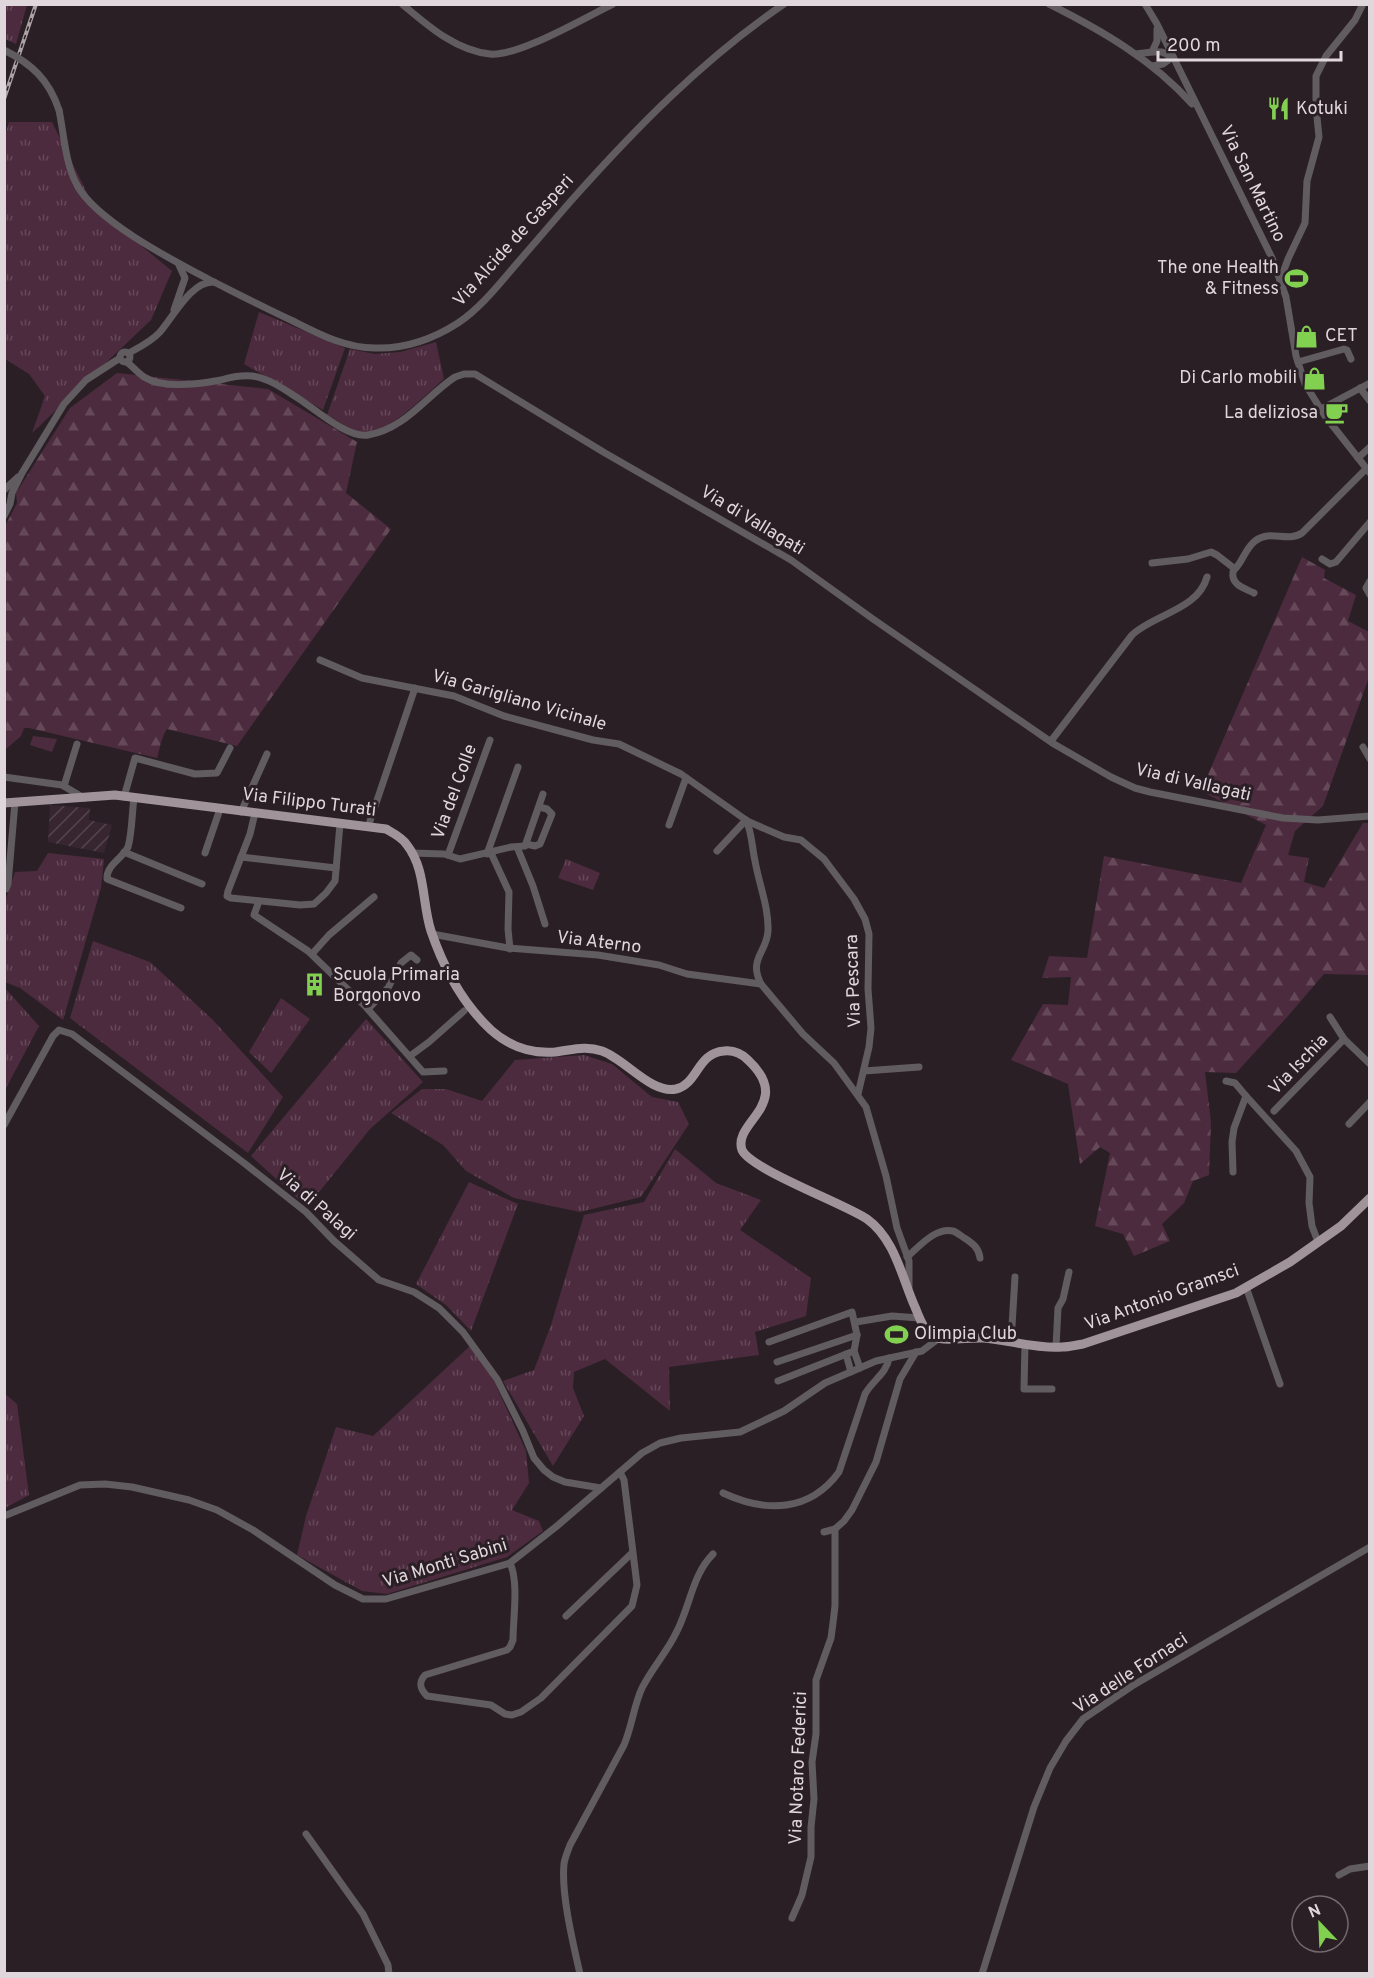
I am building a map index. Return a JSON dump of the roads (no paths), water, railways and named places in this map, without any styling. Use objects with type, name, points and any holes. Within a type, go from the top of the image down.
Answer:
[{"type":"main road","name":"Via Filippo Turati","points":[[4,803],[124,796],[386,829],[407,844],[419,871],[432,934],[448,974],[459,993],[490,1029],[513,1045],[526,1050],[539,1052],[580,1048],[598,1050],[617,1058],[651,1083],[671,1089],[688,1083],[708,1056],[731,1051],[741,1055],[752,1064],[766,1090],[764,1102],[744,1134],[742,1146],[744,1153],[767,1170],[868,1220],[884,1236],[895,1254],[908,1292]]},
{"type":"main road","name":"Via Antonio Gramsci","points":[[938,1339],[982,1338],[1056,1347],[1083,1344],[1236,1293],[1290,1262],[1341,1226],[1366,1201]]},
{"type":"main road","points":[[908,1292],[924,1328],[938,1339]]},
{"type":"street","points":[[402,4],[437,31],[462,46],[478,52],[496,54],[554,34],[613,4]]},
{"type":"street","name":"Via Alcide de Gasperi","points":[[4,51],[33,67],[50,88],[59,110],[72,173],[83,194],[104,216],[178,263],[332,340],[354,346],[388,348],[438,335],[459,322],[483,301],[610,157],[675,92],[719,53],[784,4]]},
{"type":"street","points":[[1049,4],[1093,28],[1152,66],[1173,83],[1198,110]]},
{"type":"street","name":"Via San Martino","points":[[1145,4],[1262,236],[1281,280],[1288,304],[1298,362],[1307,388],[1368,471]]},
{"type":"street","points":[[1281,280],[1304,227],[1307,178],[1319,137],[1315,86],[1317,73],[1328,52],[1355,20],[1364,4]]},
{"type":"street","points":[[1152,16],[1157,37],[1152,52]]},
{"type":"street","points":[[1135,54],[1162,52],[1173,57]]},
{"type":"street","points":[[1152,66],[1163,64],[1173,57]]},
{"type":"street","points":[[173,314],[185,278],[178,263]]},
{"type":"street","points":[[185,278],[197,273],[199,285]]},
{"type":"street","points":[[4,516],[10,504],[6,494],[72,394],[98,371],[120,358],[123,352],[129,353],[155,337],[199,285],[215,282]]},
{"type":"street","points":[[1298,362],[1344,349],[1351,358]]},
{"type":"street","points":[[120,358],[123,362],[128,362],[131,358],[129,353]]},
{"type":"street","name":"Via di Vallagati","points":[[128,362],[145,377],[164,383],[196,383],[242,376],[260,378],[294,395],[335,423],[355,434],[363,435],[376,433],[401,422],[455,378],[464,374],[475,374],[605,453],[791,560],[1051,741],[1111,777],[1142,790],[1283,818],[1318,820],[1370,816]]},
{"type":"street","points":[[1321,409],[1370,383]]},
{"type":"street","points":[[1360,388],[1370,401]]},
{"type":"street","points":[[1358,459],[1370,447]]},
{"type":"street","points":[[1227,579],[1240,564],[1251,545],[1260,537],[1300,535],[1368,471]]},
{"type":"street","points":[[1322,559],[1330,564],[1336,562],[1370,522]]},
{"type":"street","points":[[1152,563],[1188,559],[1211,552],[1234,571]]},
{"type":"street","points":[[1234,571],[1232,578],[1234,582],[1254,593]]},
{"type":"street","points":[[1051,741],[1132,635],[1150,622],[1195,597],[1202,590],[1207,577]]},
{"type":"street","points":[[1370,581],[1366,588],[1370,595]]},
{"type":"street","name":"Via Garigliano Vicinale","points":[[320,660],[362,678],[453,696],[504,716],[593,740],[619,744],[686,778],[746,821]]},
{"type":"street","points":[[368,827],[415,688]]},
{"type":"street","name":"Via del Colle","points":[[448,855],[490,740]]},
{"type":"street","points":[[63,786],[77,744]]},
{"type":"street","points":[[1364,747],[1370,759]]},
{"type":"street","points":[[124,796],[135,758],[195,774],[217,773],[230,748]]},
{"type":"street","points":[[242,812],[267,754]]},
{"type":"street","points":[[510,949],[509,892],[489,853],[518,767]]},
{"type":"street","points":[[4,777],[63,786],[84,798]]},
{"type":"street","points":[[669,825],[686,778]]},
{"type":"street","points":[[526,844],[543,794]]},
{"type":"street","points":[[134,798],[128,846],[109,869],[106,874],[107,879],[181,908]]},
{"type":"street","points":[[4,889],[8,884],[15,802]]},
{"type":"street","points":[[411,853],[448,855],[460,859],[526,844],[535,846],[540,844],[552,814],[547,809],[539,807]]},
{"type":"street","points":[[205,854],[220,809]]},
{"type":"street","points":[[255,813],[227,896],[231,898],[300,905],[314,904],[335,881],[340,824]]},
{"type":"street","points":[[717,851],[746,821],[766,913],[767,938],[758,958],[757,977],[803,1034],[834,1063],[866,1107],[873,1126],[897,1228],[908,1257],[908,1292]]},
{"type":"street","name":"Via Pescara","points":[[746,821],[784,837],[801,840],[824,859],[864,915],[868,931],[871,1038],[858,1094]]},
{"type":"street","points":[[517,847],[545,924]]},
{"type":"street","points":[[124,852],[202,884]]},
{"type":"street","points":[[241,857],[336,868]]},
{"type":"street","points":[[312,954],[329,935],[375,897]]},
{"type":"street","points":[[259,901],[254,915],[312,954],[368,1010],[423,1072],[444,1071]]},
{"type":"street","name":"Via Aterno","points":[[432,934],[510,949],[598,955],[658,965],[687,974],[761,984]]},
{"type":"street","points":[[368,1010],[388,988],[405,958],[411,955],[417,960]]},
{"type":"street","points":[[410,1056],[464,1011]]},
{"type":"street","name":"Via Ischia","points":[[1330,1017],[1344,1039],[1370,1064]]},
{"type":"street","name":"Via di Palagi","points":[[4,1125],[53,1036],[59,1030],[72,1034],[244,1162],[306,1212],[334,1241],[379,1280],[414,1292],[439,1308],[463,1332],[497,1379],[534,1458],[539,1464],[553,1477],[565,1482],[601,1488]]},
{"type":"street","name":"Via Ischia","points":[[1274,1111],[1344,1039]]},
{"type":"street","points":[[864,1071],[919,1067]]},
{"type":"street","points":[[1226,1081],[1235,1083],[1296,1151],[1310,1177],[1309,1203],[1312,1226],[1318,1242]]},
{"type":"street","points":[[1233,1172],[1234,1128],[1246,1096]]},
{"type":"street","points":[[1348,1124],[1370,1102]]},
{"type":"street","points":[[1366,1201],[1370,1212]]},
{"type":"street","points":[[908,1257],[929,1237],[943,1231],[954,1231],[975,1245],[980,1258]]},
{"type":"street","points":[[1056,1347],[1058,1308],[1063,1299],[1069,1272]]},
{"type":"street","points":[[1011,1342],[1015,1277]]},
{"type":"street","points":[[1246,1287],[1280,1384]]},
{"type":"street","points":[[769,1342],[852,1312],[857,1335],[854,1351],[860,1368]]},
{"type":"street","points":[[856,1323],[892,1316],[920,1318]]},
{"type":"street","points":[[777,1362],[857,1335]]},
{"type":"street","name":"Via Monti Sabini","points":[[4,1516],[71,1488],[88,1484],[125,1486],[182,1498],[236,1519],[335,1585],[361,1598],[386,1599],[510,1563],[642,1453],[660,1443],[681,1438],[741,1432],[783,1411],[825,1383],[876,1361],[922,1351],[938,1339]]},
{"type":"street","points":[[1025,1344],[1024,1389],[1052,1389]]},
{"type":"street","points":[[778,1381],[854,1351]]},
{"type":"street","points":[[824,1532],[835,1529],[852,1510],[876,1462],[900,1379],[916,1352]]},
{"type":"street","points":[[846,1354],[851,1372]]},
{"type":"street","points":[[723,1493],[756,1503],[789,1506],[810,1498],[822,1490],[840,1472],[865,1394],[888,1367],[889,1358]]},
{"type":"street","points":[[510,1563],[513,1569],[514,1588],[513,1640],[510,1647],[507,1650],[426,1675],[420,1685],[421,1691],[427,1696],[491,1706],[505,1714],[512,1714],[532,1705],[632,1606],[637,1585],[624,1480],[620,1472]]},
{"type":"street","name":"Via Notaro Federici","points":[[792,1917],[802,1895],[811,1857],[816,1680],[831,1638],[833,1623],[835,1529]]},
{"type":"street","name":"Via delle Fornaci","points":[[982,1974],[1040,1790],[1054,1759],[1076,1727],[1096,1709],[1132,1686],[1370,1547]]},
{"type":"street","points":[[566,1616],[632,1553]]},
{"type":"street","points":[[580,1974],[572,1940],[566,1896],[564,1864],[566,1854],[624,1745],[643,1687],[676,1634],[701,1569],[713,1554]]},
{"type":"street","points":[[306,1834],[363,1914],[388,1965],[389,1974]]},
{"type":"street","points":[[1339,1875],[1350,1869],[1370,1866]]},
{"type":"railway","points":[[4,99],[36,4]]},
{"type":"place","name":"Kotuki","points":[[1278,109]]},
{"type":"place","name":"The one Health & Fitness","points":[[1297,278]]},
{"type":"place","name":"CET","points":[[1307,336]]},
{"type":"place","name":"Di Carlo mobili","points":[[1315,378]]},
{"type":"place","name":"La deliziosa","points":[[1336,413]]},
{"type":"place","name":"Scuola Primaria Borgonovo","points":[[315,985]]},
{"type":"place","name":"Olimpia Club","points":[[896,1334]]}]
